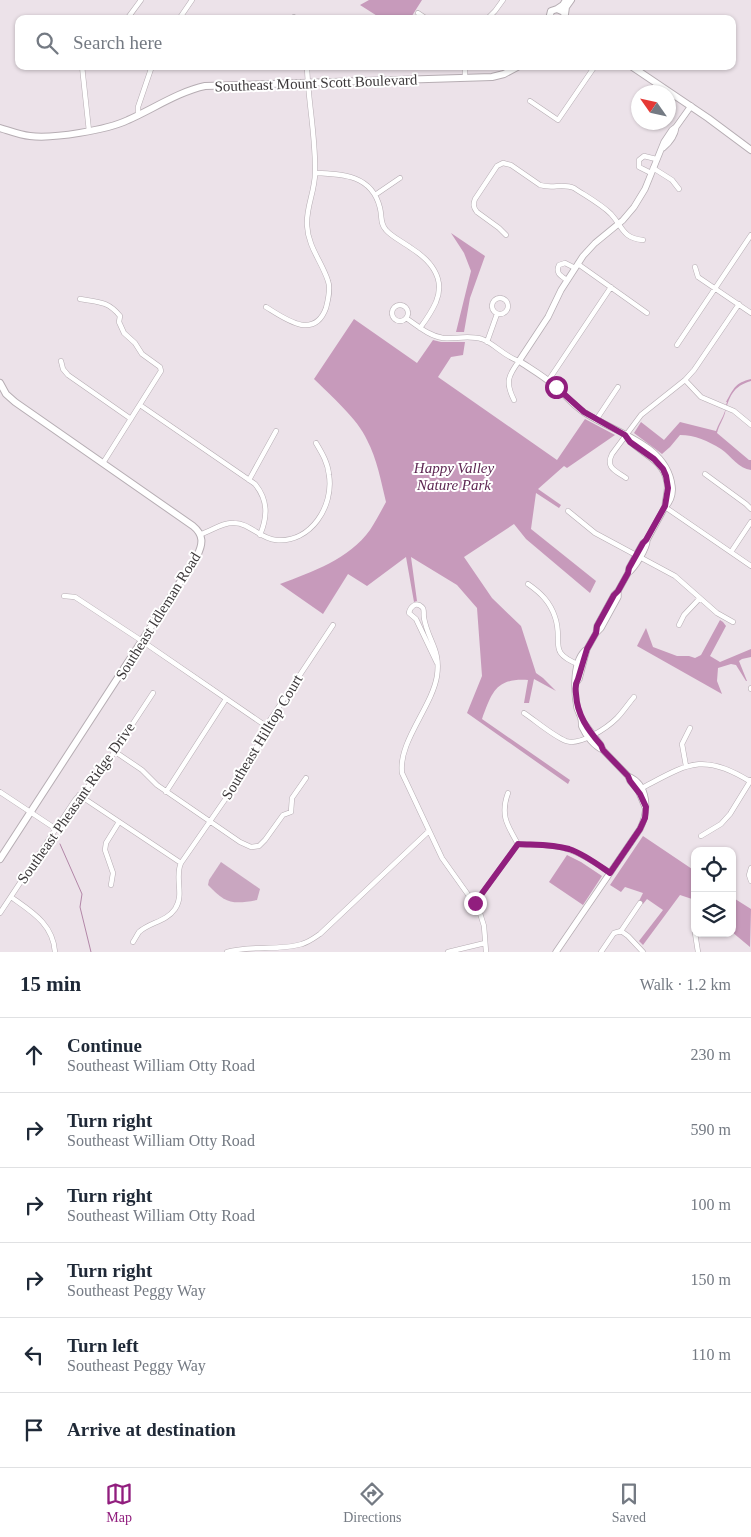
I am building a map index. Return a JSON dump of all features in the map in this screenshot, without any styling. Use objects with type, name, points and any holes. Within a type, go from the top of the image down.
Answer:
[{"type":"main road","points":[[550,15],[551,11],[563,5],[566,0]]},
{"type":"main road","points":[[565,15],[566,7],[571,0]]},
{"type":"main road","points":[[557,9],[562,11],[564,15]]},
{"type":"main road","name":"Southeast Mount Scott Boulevard","points":[[0,128],[24,135],[40,136],[89,131],[113,126],[200,87],[465,78],[498,76],[512,70]]},
{"type":"main road","points":[[637,70],[691,106],[751,150]]},
{"type":"main road","name":"Southeast Idleman Road","points":[[0,385],[8,396],[22,408],[187,521],[201,534],[202,546],[0,858]]},
{"type":"street","points":[[129,15],[141,0]]},
{"type":"street","points":[[182,15],[192,0]]},
{"type":"street","points":[[491,15],[503,0]]},
{"type":"street","points":[[82,70],[89,131]]},
{"type":"street","points":[[138,116],[138,107],[151,70]]},
{"type":"street","points":[[266,307],[294,323],[303,325],[313,323],[318,320],[325,310],[329,294],[328,282],[310,242],[307,226],[308,205],[315,173],[308,70]]},
{"type":"street","points":[[465,70],[465,78]]},
{"type":"street","points":[[530,101],[558,120],[592,70]]},
{"type":"street","points":[[514,400],[508,382],[510,372],[548,317],[566,280],[590,247],[630,213],[638,201],[656,159],[691,106]]},
{"type":"street","points":[[656,159],[644,156],[640,158],[638,165],[641,169],[652,170],[672,180],[679,189]]},
{"type":"street","points":[[506,235],[477,212],[473,204],[496,166],[503,163],[511,165],[540,185],[574,188],[609,212],[630,238],[643,240]]},
{"type":"street","points":[[315,173],[351,176],[362,182],[374,195],[380,206],[382,221],[386,230],[426,258],[433,266],[438,278],[439,289],[436,302],[420,328]]},
{"type":"street","points":[[374,195],[400,178]]},
{"type":"street","points":[[677,345],[751,236]]},
{"type":"street","points":[[566,280],[558,273],[557,269],[559,265],[565,263],[576,266],[611,287],[647,313]]},
{"type":"street","points":[[695,267],[698,277],[751,313]]},
{"type":"street","points":[[548,381],[611,287]]},
{"type":"street","points":[[80,299],[105,303],[111,306],[120,316],[119,322],[124,334],[142,354],[160,367],[160,375],[130,419],[104,463]]},
{"type":"street","points":[[626,478],[612,468],[609,461],[625,435],[648,408],[685,380],[694,370],[739,304]]},
{"type":"street","points":[[487,342],[497,314]]},
{"type":"street","points":[[406,318],[428,333],[444,338],[470,337],[487,342],[548,381],[578,408],[625,435],[630,442],[654,459],[663,469],[666,476],[668,488],[665,506],[646,540],[647,544],[638,555],[632,570],[628,573],[605,610],[580,665],[576,683],[576,703],[590,736],[601,745],[603,750],[628,776],[633,778],[647,802],[644,822],[556,952]]},
{"type":"street","points":[[61,361],[68,375],[130,419]]},
{"type":"street","points":[[685,380],[701,397],[734,411],[751,425]]},
{"type":"street","points":[[596,420],[618,387]]},
{"type":"street","points":[[140,405],[249,480],[259,490],[265,504],[265,518],[260,534]]},
{"type":"street","points":[[249,480],[276,430]]},
{"type":"street","points":[[201,534],[234,522],[275,540],[294,538],[306,531],[320,517],[328,498],[330,483],[328,468],[323,454],[316,443]]},
{"type":"street","points":[[705,474],[751,509]]},
{"type":"street","points":[[665,506],[751,566]]},
{"type":"street","points":[[568,511],[595,533],[675,576],[717,613],[733,622]]},
{"type":"street","points":[[731,552],[751,522]]},
{"type":"street","points":[[528,584],[544,597],[553,611],[558,626],[557,644],[560,652],[566,658],[580,665]]},
{"type":"street","points":[[64,596],[75,597],[266,726]]},
{"type":"street","points":[[679,625],[684,615],[700,598]]},
{"type":"street","points":[[437,662],[416,619],[409,613],[412,606],[416,604],[420,605],[424,610],[425,624],[437,652],[437,662],[437,676],[435,686],[405,750],[402,773],[429,831],[450,870],[475,903],[482,921],[486,952]]},
{"type":"street","name":"Southeast Hilltop Court","points":[[181,863],[249,765],[266,726],[333,625]]},
{"type":"street","name":"Southeast Pheasant Ridge Drive","points":[[0,914],[79,795],[95,781],[153,693]]},
{"type":"street","points":[[524,713],[568,741],[574,742],[590,736],[609,725],[634,697]]},
{"type":"street","points":[[166,792],[226,699]]},
{"type":"street","points":[[686,766],[682,744],[690,728]]},
{"type":"street","points":[[114,751],[142,770],[166,792],[244,845],[251,847],[259,846],[283,815],[291,812],[292,798],[306,778]]},
{"type":"street","points":[[640,789],[676,770],[699,764],[719,766],[751,781],[730,814],[721,824],[701,836]]},
{"type":"street","points":[[0,792],[56,829]]},
{"type":"street","points":[[508,793],[504,812],[508,826],[518,844]]},
{"type":"street","points":[[79,795],[181,863],[178,873],[180,898],[176,908],[168,916],[139,932],[133,942]]},
{"type":"street","points":[[111,885],[113,873],[105,850],[106,843],[119,822]]},
{"type":"street","points":[[227,952],[238,949],[299,945],[312,939],[320,934],[429,831]]},
{"type":"street","points":[[475,903],[518,844]]},
{"type":"street","points":[[518,844],[552,846],[571,850],[586,857],[610,873]]},
{"type":"street","points":[[751,868],[749,875],[751,881]]},
{"type":"street","points":[[11,897],[36,914],[45,924],[54,940],[55,952]]},
{"type":"street","points":[[601,952],[614,934],[621,931],[640,903]]},
{"type":"street","points":[[621,931],[643,952]]},
{"type":"street","points":[[696,937],[698,952]]},
{"type":"street","points":[[448,952],[486,943]]},
{"type":"shaded area","points":[[221,862],[260,889],[257,900],[230,901],[219,896],[208,885],[209,880]]},
{"type":"green space","points":[[369,0],[422,0],[413,15],[376,15],[360,5]]},
{"type":"green space","points":[[451,233],[485,256],[470,298],[464,332],[456,332],[471,271],[464,253]]},
{"type":"green space","name":"Happy Valley Nature Park","points":[[354,319],[417,363],[433,340],[465,342],[463,355],[451,357],[438,377],[557,460],[585,419],[615,435],[567,468],[564,466],[538,489],[561,505],[559,508],[536,493],[531,529],[596,581],[590,593],[526,539],[514,524],[464,557],[492,598],[521,626],[536,673],[556,691],[534,679],[529,703],[524,703],[528,680],[509,681],[502,684],[493,694],[482,719],[570,780],[568,784],[467,713],[482,676],[477,608],[457,585],[411,557],[417,601],[414,602],[406,557],[367,586],[348,574],[323,614],[280,584],[305,575],[341,557],[352,549],[370,530],[386,502],[376,462],[363,432],[343,408],[314,379]]},
{"type":"green space","points":[[751,379],[751,381],[740,386],[733,393],[717,433],[751,460],[751,470],[739,465],[721,449],[696,437],[680,435],[662,454],[634,433],[641,422],[664,440],[680,422],[716,431],[724,414],[726,402],[733,390],[741,382]]},
{"type":"green space","points":[[720,620],[726,626],[710,656],[720,662],[751,649],[751,657],[739,661],[747,681],[736,665],[731,664],[718,668],[717,681],[722,694],[637,646],[646,628],[653,647],[677,656],[695,658],[701,655]]},
{"type":"green space","points":[[643,836],[691,868],[691,899],[680,895],[643,945],[639,941],[663,910],[647,899],[643,904],[639,901],[643,893],[625,887],[621,892],[610,885]]},
{"type":"green space","points":[[567,855],[602,876],[583,905],[549,882]]},
{"type":"green space","points":[[736,900],[751,909],[750,947],[736,935]]},
{"type":"waterway","points":[[60,844],[82,894],[80,907],[91,952]]},
{"type":"route","points":[[475,903],[518,844],[552,846],[571,850],[586,857],[610,873],[640,829],[645,818],[646,807],[638,790],[628,776],[603,750],[582,720],[576,703],[576,683],[597,626],[665,506],[668,488],[666,476],[663,469],[654,459],[630,442],[625,435],[584,412],[556,387]]}]
